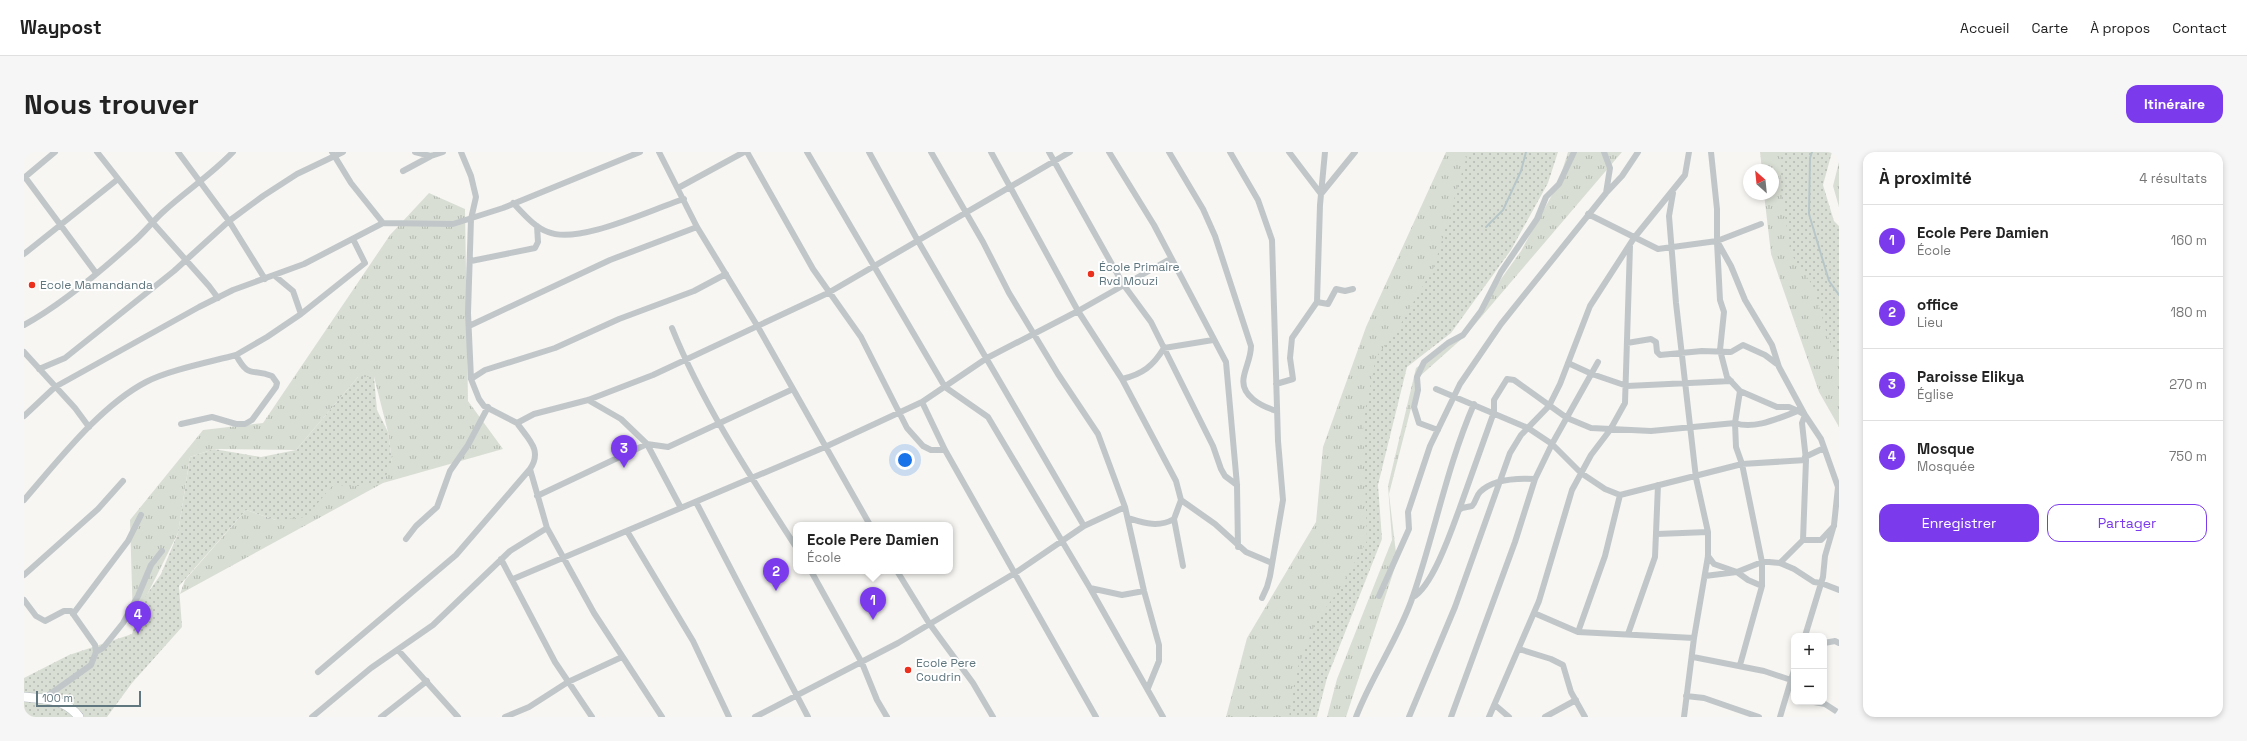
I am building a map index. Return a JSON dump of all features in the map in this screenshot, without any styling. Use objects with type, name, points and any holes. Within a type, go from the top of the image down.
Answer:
[{"type":"street","points":[[55,152],[25,177],[96,273]]},
{"type":"street","points":[[97,152],[153,223],[218,298]]},
{"type":"street","points":[[178,152],[229,222],[265,279]]},
{"type":"street","points":[[24,325],[36,318],[131,245],[162,212],[215,171],[233,152]]},
{"type":"street","points":[[39,369],[65,358],[229,222],[263,196],[297,174],[334,154],[343,152]]},
{"type":"street","points":[[415,152],[431,156]]},
{"type":"street","points":[[403,171],[431,156],[443,152]]},
{"type":"street","points":[[318,672],[456,555],[530,469],[536,457],[535,450],[517,423],[488,407],[479,399],[471,379],[469,326],[471,220],[476,197],[475,188],[461,152]]},
{"type":"street","points":[[24,416],[55,387],[111,354],[218,298],[275,276],[353,240],[383,223],[443,225],[471,220],[640,152]]},
{"type":"street","points":[[659,152],[697,227],[758,327],[868,522]]},
{"type":"street","points":[[678,188],[745,152],[828,293],[861,337],[907,428],[923,446],[930,450],[945,450]]},
{"type":"street","points":[[807,152],[945,387],[988,417],[1090,588],[1148,688],[1163,717]]},
{"type":"street","points":[[869,152],[918,241],[1084,526]]},
{"type":"street","points":[[931,152],[966,212],[1009,293],[1058,374],[1098,434],[1125,507],[1144,591],[1155,625],[1159,661],[1148,688]]},
{"type":"street","points":[[991,152],[1078,311],[1122,379],[1176,481],[1181,500],[1174,519],[1183,566]]},
{"type":"street","points":[[1049,152],[1123,284],[1151,322],[1213,446],[1221,469],[1225,476],[1237,485]]},
{"type":"street","points":[[517,423],[541,412],[588,400],[653,375],[828,293],[1070,152]]},
{"type":"street","points":[[1109,152],[1136,192],[1227,368],[1237,485],[1238,547]]},
{"type":"street","points":[[1169,152],[1203,209],[1229,275],[1251,346],[1251,355],[1243,377],[1244,386],[1256,403],[1277,411]]},
{"type":"street","points":[[1230,152],[1258,200],[1272,240],[1277,411],[1283,500],[1267,587],[1262,598]]},
{"type":"street","points":[[1289,152],[1321,194]]},
{"type":"street","points":[[1276,384],[1293,379],[1290,358],[1292,338],[1317,302],[1321,194],[1325,152]]},
{"type":"street","points":[[1321,194],[1355,152]]},
{"type":"street","points":[[1438,430],[1424,426],[1416,418],[1414,407],[1418,390],[1417,377],[1419,371],[1426,359],[1463,335],[1481,311],[1501,272],[1538,219],[1546,197],[1559,184],[1574,152]]},
{"type":"street","points":[[1604,152],[1610,168],[1606,193]]},
{"type":"street","points":[[1379,596],[1409,529],[1408,512],[1438,430],[1454,396],[1501,324],[1588,214],[1622,176],[1638,152]]},
{"type":"street","points":[[1409,717],[1455,607],[1501,482],[1510,453],[1521,435],[1549,406],[1558,390],[1590,306],[1634,238],[1685,175],[1689,152]]},
{"type":"street","points":[[1711,152],[1717,209],[1720,300],[1724,312],[1720,350],[1724,370],[1740,391],[1777,407],[1789,407],[1805,415]]},
{"type":"street","points":[[334,154],[351,183],[383,223]]},
{"type":"street","points":[[24,254],[59,224],[118,179]]},
{"type":"street","points":[[1673,191],[1669,216],[1671,247],[1696,478],[1708,532],[1708,556],[1694,638],[1693,657],[1684,717]]},
{"type":"street","points":[[513,203],[537,226],[549,233],[566,235],[582,233],[624,222],[684,199]]},
{"type":"street","points":[[1588,214],[1655,248],[1717,241],[1761,224]]},
{"type":"street","points":[[471,261],[535,248],[538,242],[537,226]]},
{"type":"street","points":[[469,326],[610,260],[697,227]]},
{"type":"street","points":[[24,500],[89,427],[132,390],[148,381],[236,355],[267,337],[301,314],[365,263],[353,240]]},
{"type":"street","points":[[1717,241],[1731,266],[1745,300],[1772,345],[1779,367],[1805,415],[1821,439],[1838,488],[1838,500],[1834,525],[1825,556],[1824,572],[1805,633]]},
{"type":"street","points":[[1489,717],[1534,612],[1570,496],[1581,473],[1597,447],[1610,430],[1625,403],[1627,386],[1630,244]]},
{"type":"street","points":[[512,579],[825,447],[922,402],[987,358],[1078,311],[1123,284],[1170,259]]},
{"type":"street","points":[[471,379],[485,370],[555,348],[619,319],[694,291],[726,274]]},
{"type":"street","points":[[275,276],[293,292],[301,314]]},
{"type":"street","points":[[1317,302],[1328,304],[1336,289],[1345,292],[1353,289]]},
{"type":"street","points":[[672,328],[685,360],[751,477],[793,542]]},
{"type":"street","points":[[1627,343],[1651,339],[1656,342],[1657,352],[1660,355],[1720,350],[1731,352],[1743,345],[1765,355],[1779,367]]},
{"type":"street","points":[[1122,379],[1142,374],[1148,370],[1164,348],[1213,340]]},
{"type":"street","points":[[24,352],[89,427]]},
{"type":"street","points":[[181,424],[212,417],[240,425],[252,420],[277,383],[272,376],[249,373],[240,364],[236,355]]},
{"type":"street","points":[[1451,717],[1515,542],[1535,479],[1552,444],[1598,362]]},
{"type":"street","points":[[1568,363],[1592,374],[1627,386],[1731,381]]},
{"type":"street","points":[[1413,597],[1420,593],[1437,564],[1459,510],[1494,412],[1494,400],[1507,379],[1514,380],[1567,418],[1587,427],[1610,430],[1651,431],[1691,429],[1735,423],[1756,424],[1798,411]]},
{"type":"street","points":[[537,496],[647,444],[668,447],[793,388]]},
{"type":"street","points":[[1436,389],[1494,412],[1528,428],[1552,444],[1581,473],[1605,489],[1620,495],[1658,485],[1696,478],[1742,464],[1805,458],[1824,448]]},
{"type":"street","points":[[1740,391],[1735,423],[1736,447],[1742,464],[1762,562],[1762,586],[1740,665]]},
{"type":"street","points":[[588,400],[621,419],[647,444],[681,508]]},
{"type":"street","points":[[922,402],[945,450],[1096,717]]},
{"type":"street","points":[[1356,717],[1366,690],[1400,628],[1413,597],[1459,441],[1474,404]]},
{"type":"street","points":[[406,539],[416,526],[437,507],[450,471],[468,445],[488,407]]},
{"type":"street","points":[[1780,563],[1803,540],[1805,458],[1802,424],[1805,415]]},
{"type":"street","points":[[530,469],[547,528],[594,613],[662,717]]},
{"type":"street","points":[[1459,510],[1472,506],[1481,491],[1501,482],[1522,478],[1535,479]]},
{"type":"street","points":[[24,575],[98,508],[123,481]]},
{"type":"street","points":[[1628,634],[1655,557],[1658,485]]},
{"type":"street","points":[[1578,632],[1605,556],[1620,495]]},
{"type":"street","points":[[1181,500],[1215,524],[1238,547],[1272,563]]},
{"type":"street","points":[[696,502],[808,717]]},
{"type":"street","points":[[755,717],[862,663],[1015,573],[1084,526],[1125,507]]},
{"type":"street","points":[[73,614],[128,541],[141,515]]},
{"type":"street","points":[[1128,518],[1150,524],[1160,524],[1174,519]]},
{"type":"street","points":[[1803,540],[1821,540],[1834,525]]},
{"type":"street","points":[[312,717],[371,668],[433,625],[501,559],[547,528]]},
{"type":"street","points":[[627,530],[694,641],[729,717]]},
{"type":"street","points":[[1657,534],[1708,532]]},
{"type":"street","points":[[43,699],[90,665],[96,652],[103,648],[123,622],[138,596],[151,565],[162,551]]},
{"type":"street","points":[[1708,556],[1714,564],[1737,572],[1748,580],[1762,586]]},
{"type":"street","points":[[501,559],[532,620],[568,682],[592,717]]},
{"type":"street","points":[[1705,576],[1737,572],[1748,569],[1762,562],[1780,563],[1794,569],[1808,579],[1821,582],[1839,590]]},
{"type":"street","points":[[813,574],[862,663],[877,700],[887,717]]},
{"type":"street","points":[[899,574],[929,623],[973,683],[993,717]]},
{"type":"street","points":[[1090,588],[1122,595],[1144,591]]},
{"type":"street","points":[[24,600],[40,620],[45,621],[67,610],[73,614],[92,640],[96,652]]},
{"type":"street","points":[[1534,612],[1578,632],[1694,638]]},
{"type":"street","points":[[1827,642],[1834,641],[1839,643]]},
{"type":"street","points":[[1519,649],[1560,662],[1565,668],[1570,688],[1585,717]]},
{"type":"street","points":[[398,650],[458,717]]},
{"type":"street","points":[[505,717],[528,706],[568,682],[622,657]]},
{"type":"street","points":[[1693,657],[1714,662],[1740,665],[1791,684]]},
{"type":"street","points":[[381,717],[427,681]]},
{"type":"street","points":[[1780,717],[1791,687]]},
{"type":"street","points":[[1686,696],[1704,698],[1749,715],[1759,717]]},
{"type":"street","points":[[24,697],[59,701],[69,706],[79,717]]},
{"type":"street","points":[[1545,717],[1576,700]]},
{"type":"street","points":[[1495,705],[1509,717]]},
{"type":"street","points":[[1827,705],[1839,713]]},
{"type":"green space","points":[[1446,152],[1478,152],[1463,204],[1373,422],[1377,542],[1298,717],[1226,717],[1247,638],[1316,522],[1323,447],[1366,327]]},
{"type":"green space","points":[[1468,152],[1558,152],[1548,183],[1511,250],[1451,333],[1407,367],[1378,485],[1382,539],[1327,678],[1317,717],[1289,717],[1296,672],[1317,619],[1337,593],[1367,541],[1363,421],[1376,357],[1396,332],[1434,267]]},
{"type":"green space","points":[[1568,152],[1622,152],[1465,336],[1419,377],[1389,494],[1397,561],[1346,717],[1327,717],[1337,679],[1392,540],[1388,486],[1416,368],[1461,335],[1521,251],[1558,184]]},
{"type":"green space","points":[[1760,152],[1790,152],[1839,341],[1839,427],[1819,392],[1771,254],[1765,200],[1779,200],[1779,164],[1761,164]]},
{"type":"green space","points":[[1780,152],[1832,152],[1823,185],[1834,221],[1839,226],[1839,363],[1827,334],[1813,286],[1791,254],[1781,191]]},
{"type":"green space","points":[[1839,162],[1839,207],[1833,186]]},
{"type":"green space","points":[[429,193],[465,209],[468,401],[503,449],[383,483],[180,594],[185,580],[246,510],[276,520],[333,485],[392,462],[388,432],[374,377],[358,377],[296,450],[214,449],[190,457],[178,533],[133,623],[130,520],[203,430],[263,423],[390,235]]},
{"type":"green space","points":[[358,377],[374,377],[377,410],[388,432],[392,462],[383,483],[357,486],[333,485],[306,517],[276,520],[246,510],[179,586],[182,627],[132,683],[107,717],[24,717],[24,678],[69,655],[132,634],[143,600],[161,574],[178,533],[190,457],[214,449],[261,457],[296,450]]},
{"type":"waterway","points":[[1486,227],[1503,210],[1521,171],[1526,152]]},
{"type":"waterway","points":[[1812,152],[1810,158],[1809,214],[1829,281],[1839,295]]},
{"type":"place","name":"École Primaire Rvd Mouzi","points":[[1091,274]]},
{"type":"place","name":"Ecole Mamandanda","points":[[32,285]]},
{"type":"place","name":"Paroisse Elikya","points":[[624,468]]},
{"type":"place","name":"office","points":[[776,591]]},
{"type":"place","name":"Ecole Pere Damien","points":[[873,620]]},
{"type":"place","name":"Mosque","points":[[138,634]]},
{"type":"place","name":"Ecole Pere Coudrin","points":[[908,670]]}]
